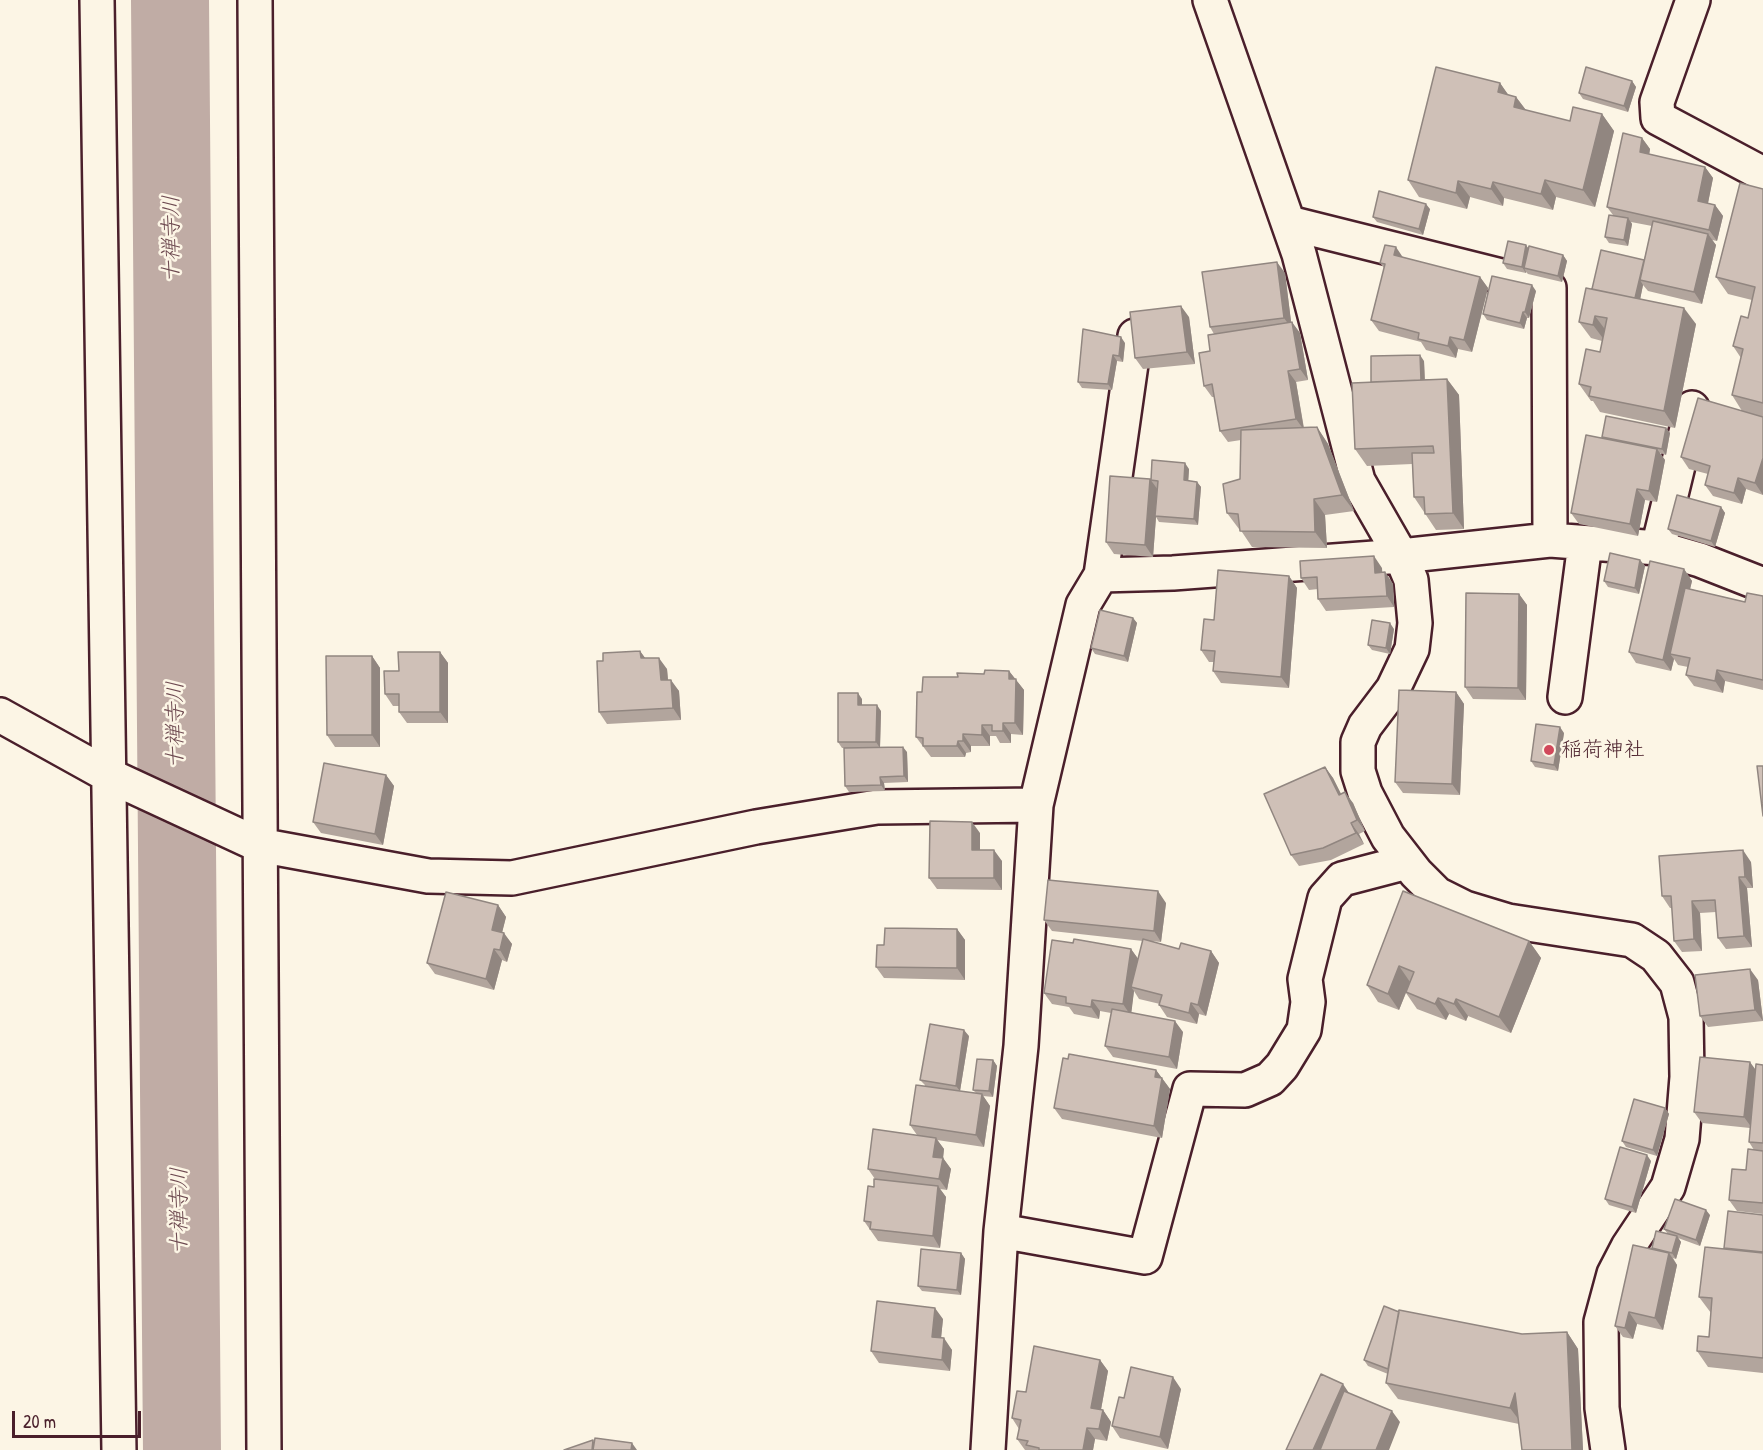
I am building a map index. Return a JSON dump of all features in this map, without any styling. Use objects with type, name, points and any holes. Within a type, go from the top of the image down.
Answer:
[{"type":"street","points":[[97,0],[118,780],[119,1450]]},
{"type":"street","points":[[255,0],[250,841],[264,1450]]},
{"type":"street","points":[[1210,0],[1299,254],[1358,481],[1401,556],[1411,580],[1415,623],[1412,650],[1394,689],[1365,726],[1358,742],[1358,771],[1365,793],[1388,837],[1407,862],[1437,894],[1465,908],[1508,921],[1632,940],[1656,956],[1677,983],[1686,1017],[1687,1077],[1682,1139],[1668,1187],[1628,1247],[1614,1274],[1601,1322],[1602,1408],[1608,1450]]},
{"type":"street","points":[[1693,0],[1657,102],[1658,118],[1763,174]]},
{"type":"street","points":[[1288,223],[1549,288],[1550,540]]},
{"type":"street","points":[[988,1450],[1001,1231],[1021,1046],[1036,805],[1083,605],[1101,575],[1135,336]]},
{"type":"street","points":[[1658,548],[1692,408]]},
{"type":"street","points":[[1101,575],[1173,573],[1401,556],[1550,540],[1658,548],[1700,560],[1756,582],[1763,587]]},
{"type":"street","points":[[1565,697],[1585,543]]},
{"type":"street","points":[[0,715],[118,780],[250,841],[428,876],[512,878],[756,827],[877,807],[1036,805]]},
{"type":"street","points":[[1001,1231],[1145,1257],[1190,1089],[1245,1090],[1270,1079],[1282,1066],[1304,1030],[1308,1002],[1305,979],[1325,898],[1342,879],[1407,862]]},
{"type":"building","points":[[1436,67],[1500,83],[1498,92],[1516,97],[1514,107],[1570,121],[1573,107],[1602,114],[1583,190],[1545,180],[1541,194],[1493,182],[1491,189],[1458,181],[1456,193],[1408,180]]},
{"type":"building","points":[[1586,67],[1632,81],[1624,106],[1579,93]]},
{"type":"building","points":[[1623,133],[1642,138],[1640,152],[1705,167],[1698,201],[1715,205],[1709,230],[1607,207]]},
{"type":"building","points":[[1740,183],[1763,189],[1763,403],[1732,395],[1743,349],[1733,346],[1741,316],[1748,318],[1755,287],[1716,277]]},
{"type":"building","points":[[1379,191],[1426,204],[1419,229],[1373,217]]},
{"type":"building","points":[[1609,215],[1628,218],[1624,240],[1605,237]]},
{"type":"building","points":[[1653,221],[1708,234],[1694,292],[1640,280]]},
{"type":"building","points":[[1508,241],[1526,245],[1522,267],[1503,263]]},
{"type":"building","points":[[1385,245],[1396,247],[1394,255],[1480,277],[1464,340],[1450,337],[1448,346],[1418,339],[1419,333],[1371,320],[1385,264],[1380,263]]},
{"type":"building","points":[[1529,246],[1563,255],[1558,276],[1524,268]]},
{"type":"building","points":[[1601,250],[1644,260],[1635,298],[1592,289]]},
{"type":"building","points":[[1277,262],[1284,318],[1210,327],[1202,272]]},
{"type":"building","points":[[1492,276],[1532,285],[1520,323],[1483,314]]},
{"type":"building","points":[[1586,288],[1684,308],[1664,411],[1589,396],[1591,387],[1579,384],[1586,349],[1600,352],[1607,318],[1595,316],[1593,325],[1579,322]]},
{"type":"building","points":[[1181,306],[1187,352],[1135,358],[1130,312]]},
{"type":"building","points":[[1292,322],[1300,369],[1288,371],[1296,419],[1220,431],[1212,384],[1204,386],[1199,353],[1210,351],[1208,335]]},
{"type":"building","points":[[1083,329],[1121,337],[1119,356],[1113,355],[1108,384],[1078,382]]},
{"type":"building","points":[[1420,355],[1421,380],[1371,382],[1371,356]]},
{"type":"building","points":[[1447,379],[1453,513],[1425,514],[1424,497],[1414,497],[1412,453],[1434,453],[1433,446],[1355,449],[1352,383]]},
{"type":"building","points":[[1698,398],[1763,417],[1763,458],[1755,483],[1738,478],[1734,493],[1705,485],[1710,466],[1681,457]]},
{"type":"building","points":[[1606,416],[1666,428],[1662,449],[1602,437]]},
{"type":"building","points":[[1317,427],[1342,495],[1314,499],[1315,532],[1240,531],[1238,514],[1227,513],[1223,484],[1240,479],[1241,430]]},
{"type":"building","points":[[1586,435],[1657,449],[1649,491],[1637,489],[1630,524],[1571,513]]},
{"type":"building","points":[[1152,460],[1185,463],[1184,480],[1197,482],[1194,519],[1155,516],[1158,481],[1151,480]]},
{"type":"building","points":[[1110,476],[1150,479],[1145,545],[1106,542]]},
{"type":"building","points":[[1677,495],[1721,507],[1711,541],[1668,529]]},
{"type":"building","points":[[1610,553],[1640,560],[1635,588],[1604,581]]},
{"type":"building","points":[[1374,556],[1375,573],[1385,572],[1387,596],[1318,599],[1317,577],[1301,578],[1300,561]]},
{"type":"building","points":[[1650,561],[1684,569],[1663,660],[1629,652]]},
{"type":"building","points":[[1218,570],[1289,576],[1281,677],[1213,671],[1215,651],[1201,650],[1204,619],[1214,620]]},
{"type":"building","points":[[1685,588],[1745,602],[1747,593],[1763,596],[1763,680],[1717,670],[1715,681],[1686,675],[1690,658],[1670,654]]},
{"type":"building","points":[[1466,593],[1519,594],[1518,688],[1465,687]]},
{"type":"building","points":[[1100,610],[1133,618],[1124,656],[1091,648]]},
{"type":"building","points":[[1372,620],[1390,623],[1386,648],[1368,645]]},
{"type":"building","points":[[640,651],[641,658],[659,658],[661,680],[671,680],[673,708],[599,712],[597,661],[603,661],[603,653]]},
{"type":"building","points":[[398,652],[440,652],[440,712],[399,712],[399,694],[385,694],[384,671],[399,671]]},
{"type":"building","points":[[326,656],[372,656],[372,735],[327,735]]},
{"type":"building","points":[[985,670],[1009,671],[1009,679],[1016,679],[1015,723],[1003,723],[1003,731],[992,731],[992,725],[982,725],[982,735],[963,734],[963,741],[958,741],[957,746],[923,746],[923,738],[916,737],[917,692],[922,692],[923,677],[958,677],[957,673],[984,674]]},
{"type":"building","points":[[1399,690],[1456,692],[1452,784],[1395,782]]},
{"type":"building","points":[[838,693],[858,693],[858,705],[877,705],[876,742],[838,742]]},
{"type":"building","name":"稲荷神社","points":[[1536,724],[1560,727],[1554,765],[1531,761]]},
{"type":"building","points":[[903,747],[904,776],[880,777],[881,785],[845,786],[844,748]]},
{"type":"building","points":[[324,763],[386,775],[375,834],[313,822]]},
{"type":"building","points":[[1757,766],[1763,766],[1763,816]]},
{"type":"building","points":[[1325,767],[1339,795],[1345,792],[1357,820],[1351,823],[1356,833],[1323,848],[1291,855],[1264,794]]},
{"type":"building","points":[[930,821],[972,822],[972,850],[994,850],[994,878],[929,878]]},
{"type":"building","points":[[1743,850],[1745,877],[1739,877],[1744,936],[1718,938],[1715,900],[1692,901],[1694,939],[1674,941],[1671,896],[1662,896],[1659,856]]},
{"type":"building","points":[[1048,880],[1158,891],[1154,931],[1044,920]]},
{"type":"building","points":[[1403,891],[1529,941],[1499,1017],[1456,999],[1454,1004],[1438,998],[1435,1004],[1406,992],[1414,972],[1399,966],[1388,994],[1367,985]]},
{"type":"building","points":[[446,892],[498,905],[492,930],[504,933],[500,950],[494,949],[486,979],[427,963]]},
{"type":"building","points":[[885,928],[957,929],[957,968],[876,967],[877,945],[884,945]]},
{"type":"building","points":[[1074,939],[1131,949],[1123,1004],[1092,1000],[1091,1007],[1066,1003],[1066,997],[1044,993],[1052,940],[1073,943]]},
{"type":"building","points":[[1143,939],[1179,949],[1181,943],[1211,951],[1198,1005],[1191,1003],[1189,1013],[1159,1005],[1162,995],[1131,987]]},
{"type":"building","points":[[1750,969],[1755,1010],[1700,1016],[1695,975]]},
{"type":"building","points":[[1112,1009],[1175,1021],[1169,1057],[1105,1046]]},
{"type":"building","points":[[930,1024],[964,1030],[956,1086],[920,1080]]},
{"type":"building","points":[[1069,1054],[1156,1070],[1155,1077],[1162,1078],[1154,1126],[1054,1108],[1063,1058],[1068,1059]]},
{"type":"building","points":[[1700,1057],[1750,1062],[1744,1117],[1694,1112]]},
{"type":"building","points":[[977,1059],[993,1060],[989,1091],[973,1090]]},
{"type":"building","points":[[1756,1064],[1763,1065],[1763,1143],[1749,1142]]},
{"type":"building","points":[[916,1085],[982,1094],[976,1135],[910,1125]]},
{"type":"building","points":[[1634,1099],[1665,1108],[1653,1150],[1622,1141]]},
{"type":"building","points":[[873,1129],[936,1138],[933,1157],[943,1158],[939,1179],[868,1169]]},
{"type":"building","points":[[1620,1147],[1647,1155],[1632,1207],[1605,1199]]},
{"type":"building","points":[[1748,1149],[1763,1151],[1763,1203],[1729,1200],[1732,1169],[1746,1170]]},
{"type":"building","points":[[874,1179],[938,1186],[933,1236],[870,1229],[871,1222],[864,1221],[868,1186],[874,1187]]},
{"type":"building","points":[[1675,1199],[1706,1210],[1696,1240],[1664,1229]]},
{"type":"building","points":[[1728,1211],[1763,1215],[1763,1252],[1724,1248]]},
{"type":"building","points":[[1656,1231],[1677,1236],[1672,1253],[1652,1248]]},
{"type":"building","points":[[1633,1245],[1669,1253],[1655,1318],[1629,1312],[1625,1328],[1615,1326]]},
{"type":"building","points":[[1705,1247],[1763,1253],[1763,1358],[1697,1351],[1698,1336],[1709,1337],[1712,1298],[1699,1297]]},
{"type":"building","points":[[921,1249],[961,1253],[957,1290],[918,1286]]},
{"type":"building","points":[[877,1301],[935,1308],[932,1337],[944,1338],[942,1360],[871,1351]]},
{"type":"building","points":[[1384,1306],[1399,1312],[1388,1369],[1364,1360]]},
{"type":"building","points":[[1399,1310],[1522,1334],[1567,1332],[1572,1450],[1522,1450],[1515,1393],[1510,1408],[1386,1383]]},
{"type":"building","points":[[1034,1346],[1100,1360],[1091,1408],[1103,1410],[1099,1429],[1087,1428],[1083,1450],[1039,1450],[1039,1448],[1026,1445],[1028,1441],[1017,1439],[1021,1420],[1012,1418],[1017,1391],[1026,1392]]},
{"type":"building","points":[[1131,1367],[1173,1377],[1160,1437],[1112,1426],[1119,1397],[1124,1398]]},
{"type":"building","points":[[1321,1374],[1343,1384],[1313,1450],[1286,1450]]},
{"type":"building","points":[[1344,1391],[1392,1411],[1376,1450],[1320,1450]]},
{"type":"building","points":[[595,1438],[632,1443],[631,1450],[593,1450]]},
{"type":"building","points":[[593,1440],[592,1450],[564,1450]]},
{"type":"waterway","name":"十禅寺川","points":[[170,0],[182,1450]]},
{"type":"place","name":"稲荷神社","points":[[1549,750]]}]
